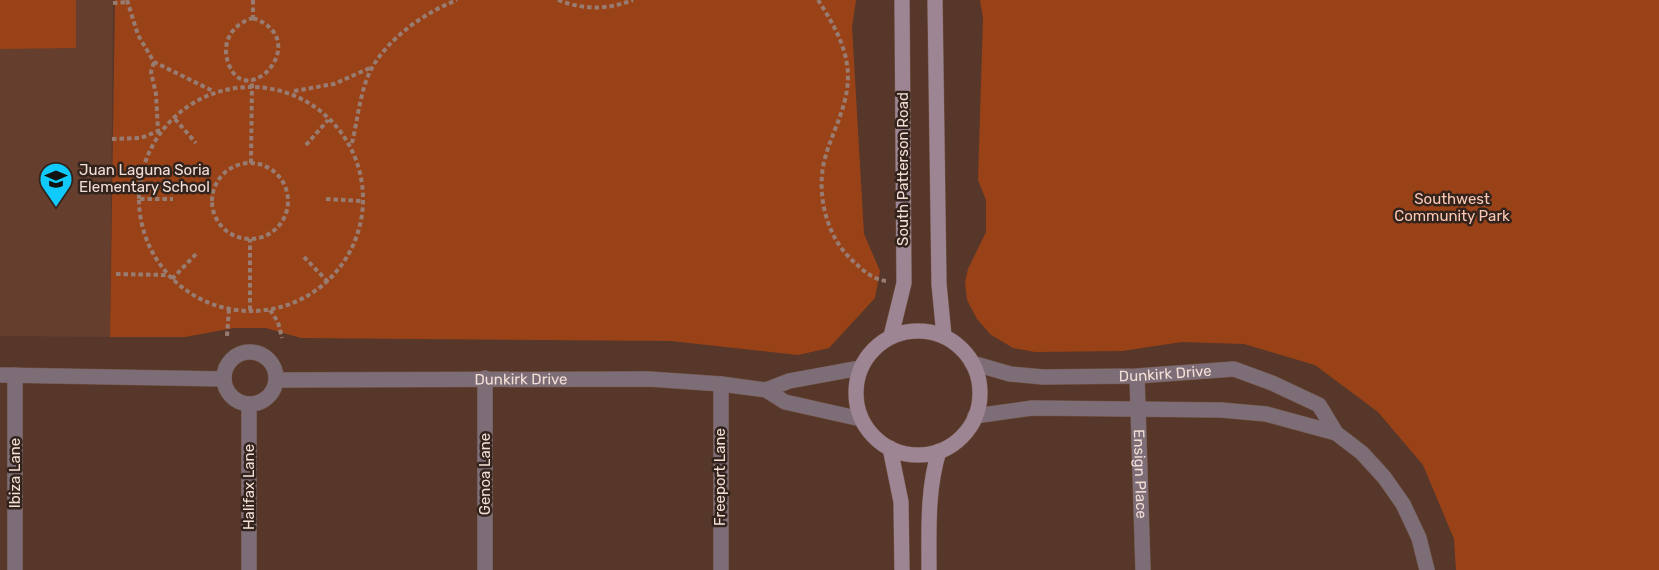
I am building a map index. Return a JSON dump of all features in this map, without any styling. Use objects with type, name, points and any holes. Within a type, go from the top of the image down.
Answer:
[{"type":"street","name":"South Patterson Road","points":[[891,336],[904,283],[902,0]]},
{"type":"street","points":[[938,4],[939,284],[944,336]]},
{"type":"street","points":[[909,331],[926,331],[944,336],[960,347],[972,363],[979,380],[980,398],[975,416],[967,431],[954,443],[939,451],[906,454],[890,448],[873,436],[861,419],[856,402],[856,385],[860,368],[879,344],[891,336],[909,331]]},
{"type":"street","points":[[251,352],[267,358],[276,371],[277,380],[275,388],[264,400],[249,404],[234,399],[224,379],[229,362],[235,356],[251,352]]},
{"type":"street","name":"Dunkirk Drive","points":[[972,363],[1010,374],[1032,377],[1137,376],[1234,369],[1272,383],[1319,405],[1336,433],[1362,453],[1384,477],[1403,504],[1419,538],[1427,570]]},
{"type":"street","name":"Dunkirk Drive","points":[[766,390],[789,381],[860,368]]},
{"type":"street","points":[[8,375],[224,379]]},
{"type":"street","name":"Ibiza Lane","points":[[8,375],[15,570]]},
{"type":"street","name":"Ensign Place","points":[[1137,376],[1140,412],[1143,570]]},
{"type":"street","name":"Genoa Lane","points":[[485,378],[485,570]]},
{"type":"street","name":"Dunkirk Drive","points":[[277,380],[649,379],[766,390],[785,402],[861,419]]},
{"type":"street","name":"Freeport Lane","points":[[721,384],[721,570]]},
{"type":"street","name":"Halifax Lane","points":[[249,404],[249,570]]},
{"type":"street","name":"Dunkirk Drive","points":[[975,416],[1032,408],[1140,412],[1221,410],[1266,414],[1336,433]]},
{"type":"street","points":[[890,448],[901,502],[902,570]]},
{"type":"street","points":[[929,570],[929,502],[939,451]]},
{"type":"path","points":[[253,0],[253,18]]},
{"type":"path","points":[[112,139],[141,138],[158,131],[189,106],[214,92],[252,88],[294,92],[334,84],[373,66],[405,31],[428,14],[458,0]]},
{"type":"path","points":[[558,0],[596,9],[617,6],[633,0]]},
{"type":"path","points":[[818,0],[839,35],[848,74],[845,107],[824,162],[825,214],[838,242],[850,258],[871,276],[894,282]]},
{"type":"path","points":[[113,3],[127,1],[138,36],[154,62],[214,92]]},
{"type":"path","points":[[253,18],[270,27],[275,36],[277,57],[264,77],[252,80],[241,77],[229,67],[226,46],[234,28],[253,18]]},
{"type":"path","points":[[154,62],[151,72],[156,94],[158,131],[141,179],[140,199],[142,221],[151,248],[167,275],[203,300],[229,309],[250,310],[270,310],[297,302],[328,282],[344,262],[356,233],[361,201],[361,182],[352,143],[361,101],[373,66]]},
{"type":"path","points":[[251,163],[252,80]]},
{"type":"path","points":[[294,92],[352,143]]},
{"type":"path","points":[[175,119],[196,143]]},
{"type":"path","points":[[306,145],[328,120]]},
{"type":"path","points":[[251,163],[270,168],[284,182],[288,194],[288,207],[284,220],[275,230],[264,237],[250,239],[228,232],[214,212],[212,200],[214,188],[228,169],[251,163]]},
{"type":"path","points":[[140,199],[173,199]]},
{"type":"path","points":[[326,200],[361,201]]},
{"type":"path","points":[[250,239],[250,310]]},
{"type":"path","points":[[172,279],[197,253]]},
{"type":"path","points":[[304,257],[328,282]]},
{"type":"path","points":[[116,274],[167,275]]},
{"type":"path","points":[[227,336],[229,309]]},
{"type":"path","points":[[270,310],[278,322],[282,338]]},
{"type":"shaded area","name":"Juan Laguna Soria Elementary School","points":[[0,0],[113,0],[110,337],[0,336]]},
{"type":"green space","points":[[0,0],[76,0],[76,48],[0,49]]},
{"type":"green space","points":[[115,0],[856,0],[852,27],[864,234],[880,271],[875,298],[829,348],[798,355],[671,341],[301,338],[266,328],[234,328],[185,337],[110,337]]},
{"type":"green space","name":"Southwest Community Park","points":[[980,0],[1659,0],[1659,570],[1456,570],[1454,539],[1423,465],[1378,412],[1315,365],[1244,344],[1182,342],[1122,351],[1035,352],[1013,348],[990,334],[977,319],[967,300],[965,282],[968,269],[986,232],[986,200],[978,180],[983,18]]},
{"type":"place","name":"Juan Laguna Soria Elementary School","points":[[56,208]]}]
